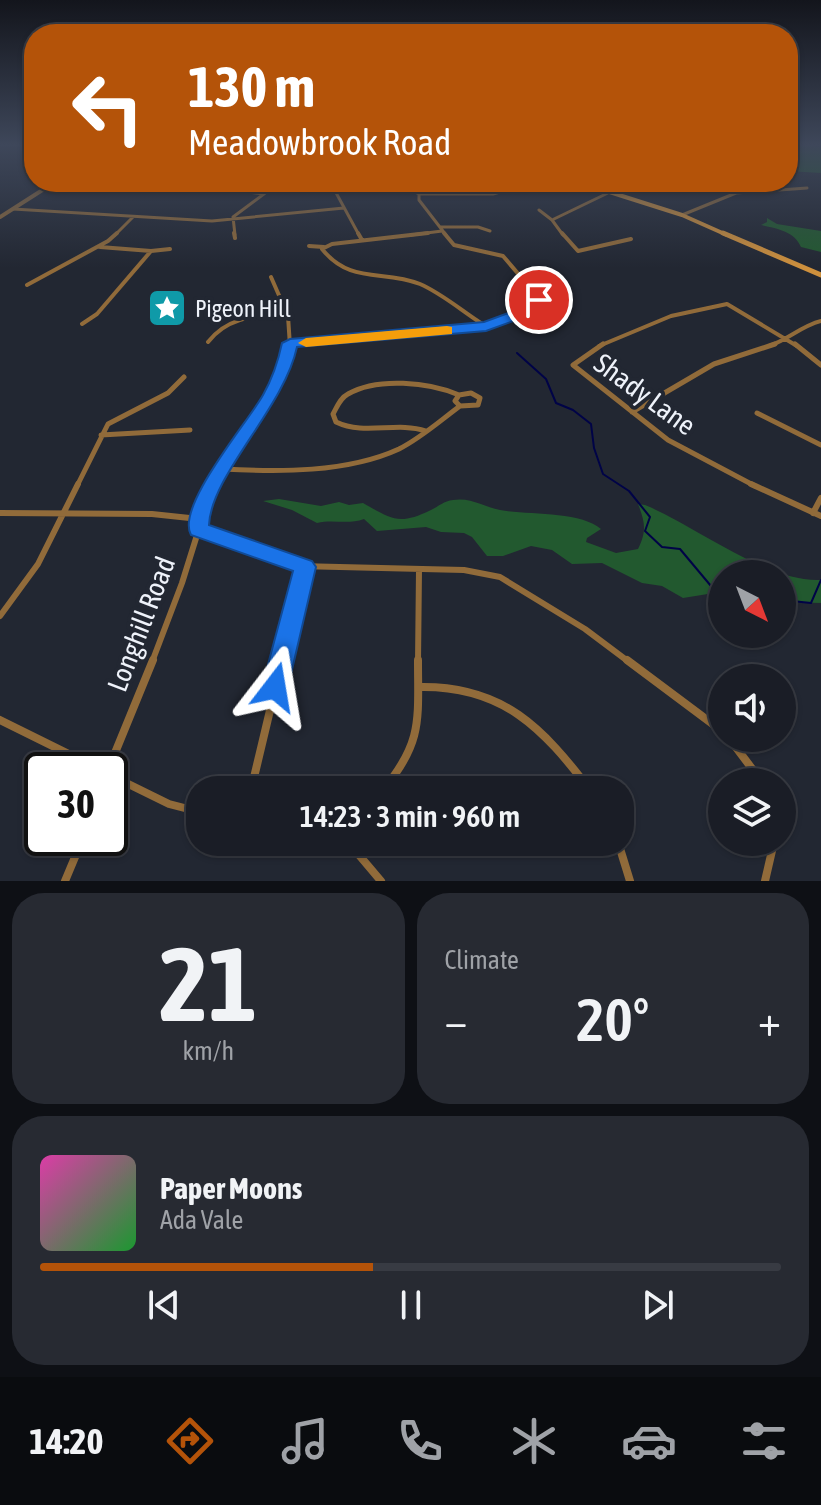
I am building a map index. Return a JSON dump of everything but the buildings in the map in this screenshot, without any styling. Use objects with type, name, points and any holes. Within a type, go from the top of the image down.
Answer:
[{"type":"main road","points":[[610,192],[682,215],[821,275]]},
{"type":"street","points":[[798,189],[807,188]]},
{"type":"street","points":[[0,217],[39,192]]},
{"type":"street","points":[[242,192],[264,194]]},
{"type":"street","points":[[235,238],[233,217],[267,192]]},
{"type":"street","points":[[336,192],[362,240]]},
{"type":"street","points":[[414,192],[500,192]]},
{"type":"street","points":[[554,219],[610,192]]},
{"type":"street","points":[[682,215],[736,193],[750,192]]},
{"type":"street","points":[[290,343],[486,326],[532,309],[539,300],[503,256],[458,247],[419,200],[419,194]]},
{"type":"street","points":[[13,209],[234,221],[344,208]]},
{"type":"street","points":[[539,210],[554,219],[566,241],[578,251],[631,239]]},
{"type":"street","points":[[27,285],[99,247],[117,235],[134,217]]},
{"type":"street","points":[[309,246],[324,247],[441,229],[484,227],[490,231]]},
{"type":"street","points":[[99,247],[151,251],[170,249]]},
{"type":"street","points":[[324,247],[323,253],[354,274],[415,282],[486,326]]},
{"type":"street","points":[[82,324],[97,314],[151,251]]},
{"type":"street","name":"Longhill Road","points":[[117,752],[183,580],[199,519],[222,469],[271,397],[286,364],[290,343],[285,313],[278,286],[271,277]]},
{"type":"street","name":"Shady Lane","points":[[784,340],[737,308],[720,303],[636,329],[573,362],[576,370],[616,397],[668,440],[821,516]]},
{"type":"street","points":[[208,342],[218,329],[229,322],[285,313]]},
{"type":"street","points":[[632,412],[714,364],[784,340],[802,326],[821,321]]},
{"type":"street","points":[[784,340],[821,365]]},
{"type":"street","points":[[0,616],[23,588],[65,513],[101,435],[112,421],[168,393],[184,377]]},
{"type":"street","points":[[426,431],[404,424],[350,428],[336,422],[333,414],[342,398],[362,389],[422,384],[445,388],[459,395],[471,393],[480,402],[473,408],[460,406],[455,401],[459,395]]},
{"type":"street","points":[[222,469],[287,472],[378,458],[403,447],[460,406]]},
{"type":"street","points":[[757,413],[821,445]]},
{"type":"street","points":[[101,435],[190,430]]},
{"type":"street","points":[[813,513],[821,498]]},
{"type":"street","points":[[0,513],[152,514],[199,519]]},
{"type":"street","points":[[198,530],[305,567],[484,572],[523,588],[597,637],[708,720]]},
{"type":"street","points":[[254,776],[305,567]]},
{"type":"street","points":[[395,776],[414,747],[418,732],[421,687],[419,570]]},
{"type":"street","points":[[421,687],[465,689],[498,702],[553,746],[578,776]]},
{"type":"street","points":[[0,720],[65,752]]},
{"type":"street","points":[[128,782],[169,804],[186,808]]},
{"type":"street","points":[[65,881],[75,856]]},
{"type":"street","points":[[360,856],[381,881]]},
{"type":"street","points":[[622,856],[630,881]]},
{"type":"street","points":[[765,881],[771,856]]},
{"type":"green space","points":[[767,218],[777,224],[821,231],[821,252],[801,247],[794,237],[785,232],[761,225],[767,222]]},
{"type":"green space","points":[[279,499],[321,506],[339,502],[349,505],[363,503],[389,516],[403,519],[420,515],[447,501],[460,499],[500,510],[581,519],[601,529],[586,542],[616,553],[638,549],[644,526],[638,504],[664,514],[749,560],[708,560],[708,594],[683,598],[662,586],[642,583],[602,563],[572,564],[552,550],[531,546],[503,556],[487,556],[472,537],[464,533],[441,532],[426,527],[377,531],[364,519],[317,523],[292,510],[263,501]]},
{"type":"green space","points":[[796,577],[821,580],[821,603],[796,602]]},
{"type":"waterway","points":[[517,353],[546,379],[556,403],[573,410],[591,424],[594,448],[603,474],[629,491],[650,517],[645,531],[662,547],[680,549],[708,582]]},
{"type":"waterway","points":[[796,601],[811,603],[821,580]]},
{"type":"slow traffic","points":[[306,343],[447,331]]},
{"type":"place","name":"Pigeon Hill","points":[[167,308]]},
{"type":"route","points":[[275,687],[305,567],[198,530],[199,519],[214,483],[271,397],[286,364],[290,343],[469,329],[532,309],[539,304],[539,300]]}]
